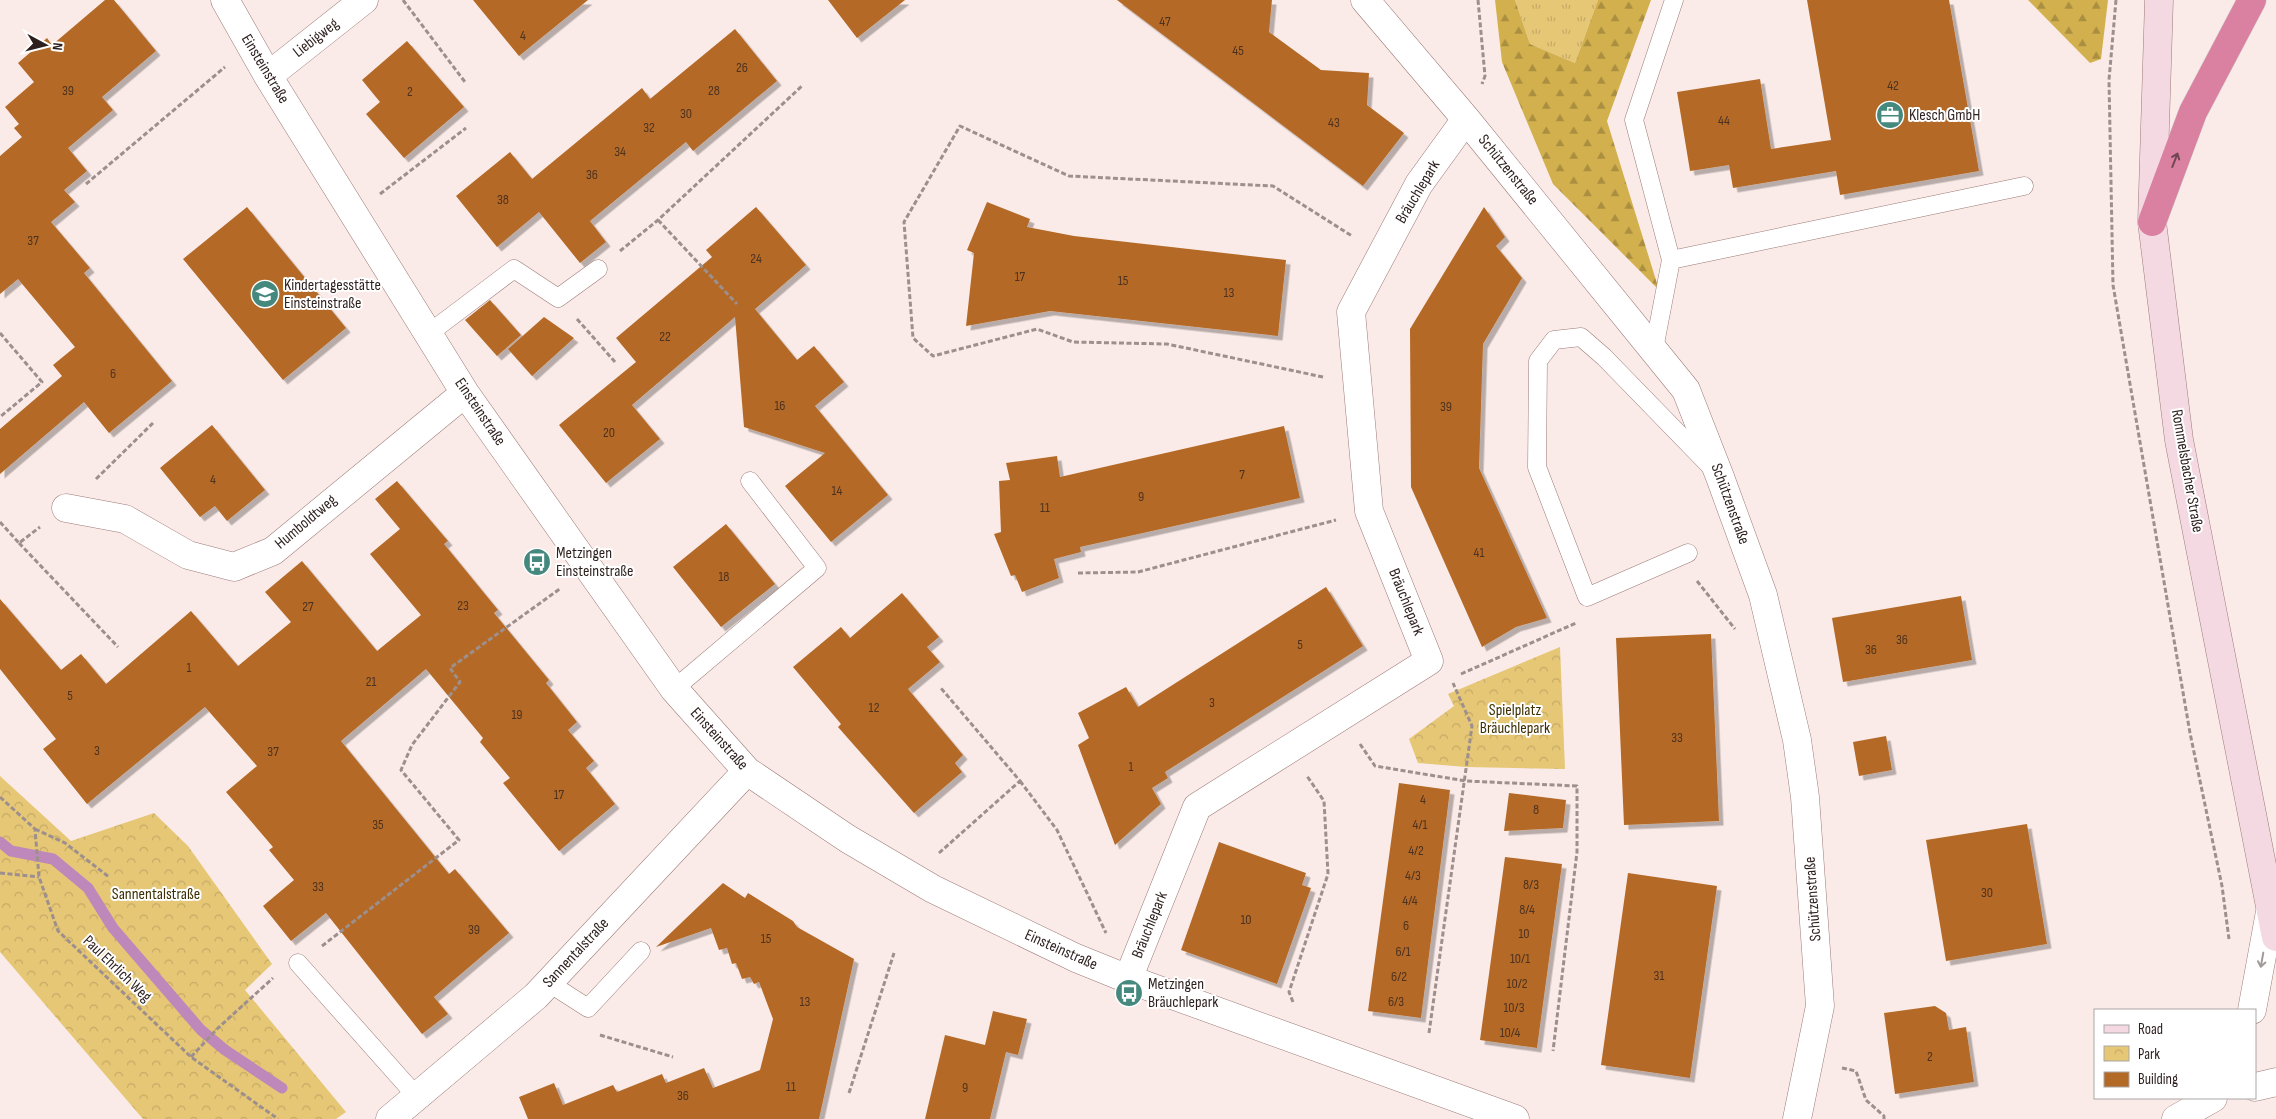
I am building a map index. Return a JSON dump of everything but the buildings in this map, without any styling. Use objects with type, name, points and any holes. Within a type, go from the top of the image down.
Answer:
[{"type":"highway","points":[[2152,222],[2193,112],[2252,0]]},
{"type":"main road","name":"Rommelsbacher Straße","points":[[2159,0],[2152,222],[2179,440],[2273,925]]},
{"type":"street","name":"Einsteinstraße","points":[[225,0],[268,76],[465,393],[674,689],[747,771],[848,839],[934,889],[1068,954],[1128,979],[1515,1119]]},
{"type":"street","name":"Liebigweg","points":[[268,76],[364,0]]},
{"type":"street","name":"Schützenstraße","points":[[1365,0],[1466,118],[1686,390],[1720,477],[1763,595],[1797,740],[1805,797],[1820,1006],[1798,1119]]},
{"type":"street","name":"Bräuchlepark","points":[[1128,979],[1197,807],[1430,661],[1369,511],[1351,312],[1419,184],[1466,118]]},
{"type":"street","name":"Humboldtweg","points":[[66,508],[125,519],[188,555],[234,566],[273,550],[465,393]]},
{"type":"street","name":"Sannentalstraße","points":[[390,1119],[418,1098],[536,996],[747,771]]},
{"type":"street","points":[[2252,1009],[2273,925]]},
{"type":"street","points":[[2256,1087],[2276,1082]]},
{"type":"lane","points":[[1654,349],[1670,260],[1634,120],[1674,0]]},
{"type":"lane","points":[[1670,260],[2024,186]]},
{"type":"lane","points":[[428,334],[514,269],[558,298],[598,269]]},
{"type":"lane","points":[[1688,553],[1587,597],[1537,467],[1538,360],[1554,340],[1581,337],[1604,357],[1720,477]]},
{"type":"lane","points":[[674,689],[817,568],[750,481]]},
{"type":"lane","points":[[548,982],[588,1008],[641,951]]},
{"type":"lane","points":[[298,963],[418,1098]]},
{"type":"path","points":[[403,0],[466,82]]},
{"type":"path","points":[[1466,118],[1485,76],[1478,0]]},
{"type":"path","points":[[86,184],[251,46]]},
{"type":"path","points":[[598,269],[658,220],[803,85]]},
{"type":"path","points":[[1330,222],[1272,186],[1069,176],[960,126],[904,222],[914,338],[934,356],[1037,329],[1073,342],[1167,344],[1358,384]]},
{"type":"path","points":[[354,214],[466,128]]},
{"type":"path","points":[[658,220],[737,304]]},
{"type":"path","points":[[558,298],[615,362]]},
{"type":"path","points":[[0,333],[42,382],[0,417]]},
{"type":"path","points":[[19,543],[66,508],[153,423]]},
{"type":"path","points":[[1078,573],[1138,572],[1369,511]]},
{"type":"path","points":[[0,522],[118,647]]},
{"type":"path","points":[[340,934],[459,840],[401,770],[412,745],[460,682],[450,668],[589,568]]},
{"type":"path","points":[[1698,583],[1734,628]]},
{"type":"path","points":[[1460,674],[1595,614],[1587,597]]},
{"type":"path","points":[[1429,1033],[1466,781],[1472,726],[1451,678]]},
{"type":"path","points":[[940,687],[1020,781],[1057,830],[1128,979]]},
{"type":"path","points":[[1343,716],[1375,766],[1466,781],[1577,786],[1577,852],[1553,1051]]},
{"type":"path","points":[[1289,748],[1324,801],[1328,874],[1289,992]]},
{"type":"path","points":[[942,850],[1020,781]]},
{"type":"path","points":[[0,798],[34,829],[65,843],[109,877]]},
{"type":"path","name":"Paul Ehrlich Weg","points":[[34,829],[39,877],[58,931],[191,1057],[278,1119]]},
{"type":"path","points":[[0,873],[39,877]]},
{"type":"path","points":[[849,1093],[894,953]]},
{"type":"path","points":[[191,1057],[218,1028]]},
{"type":"path","points":[[1809,1062],[1856,1070],[1866,1100],[1884,1116],[1884,1119]]},
{"type":"green space","points":[[1495,0],[1515,0],[1530,44],[1575,63],[1598,0],[1651,0],[1607,121],[1659,290],[1553,184],[1502,62]]},
{"type":"green space","points":[[1515,0],[1598,0],[1575,63],[1530,44]]},
{"type":"green space","points":[[2028,0],[2108,0],[2101,59],[2090,63]]},
{"type":"green space","name":"Spielplatz Bräuchlepark","points":[[1560,647],[1565,769],[1466,767],[1418,763],[1409,739],[1454,706],[1448,694]]},
{"type":"green space","points":[[0,776],[71,841],[154,813],[188,846],[272,964],[245,990],[346,1112],[336,1119],[143,1119],[0,952]]},
{"type":"waterway","points":[[0,842],[11,851],[53,859],[88,888],[113,928],[201,1030],[225,1050],[282,1088]]},
{"type":"place","name":"Klesch GmbH","points":[[1890,115]]},
{"type":"place","name":"Kindertagesstätte Einsteinstraße","points":[[265,294]]},
{"type":"place","name":"Metzingen Einsteinstraße","points":[[537,562]]},
{"type":"place","name":"Metzingen Bräuchlepark","points":[[1129,993]]}]
